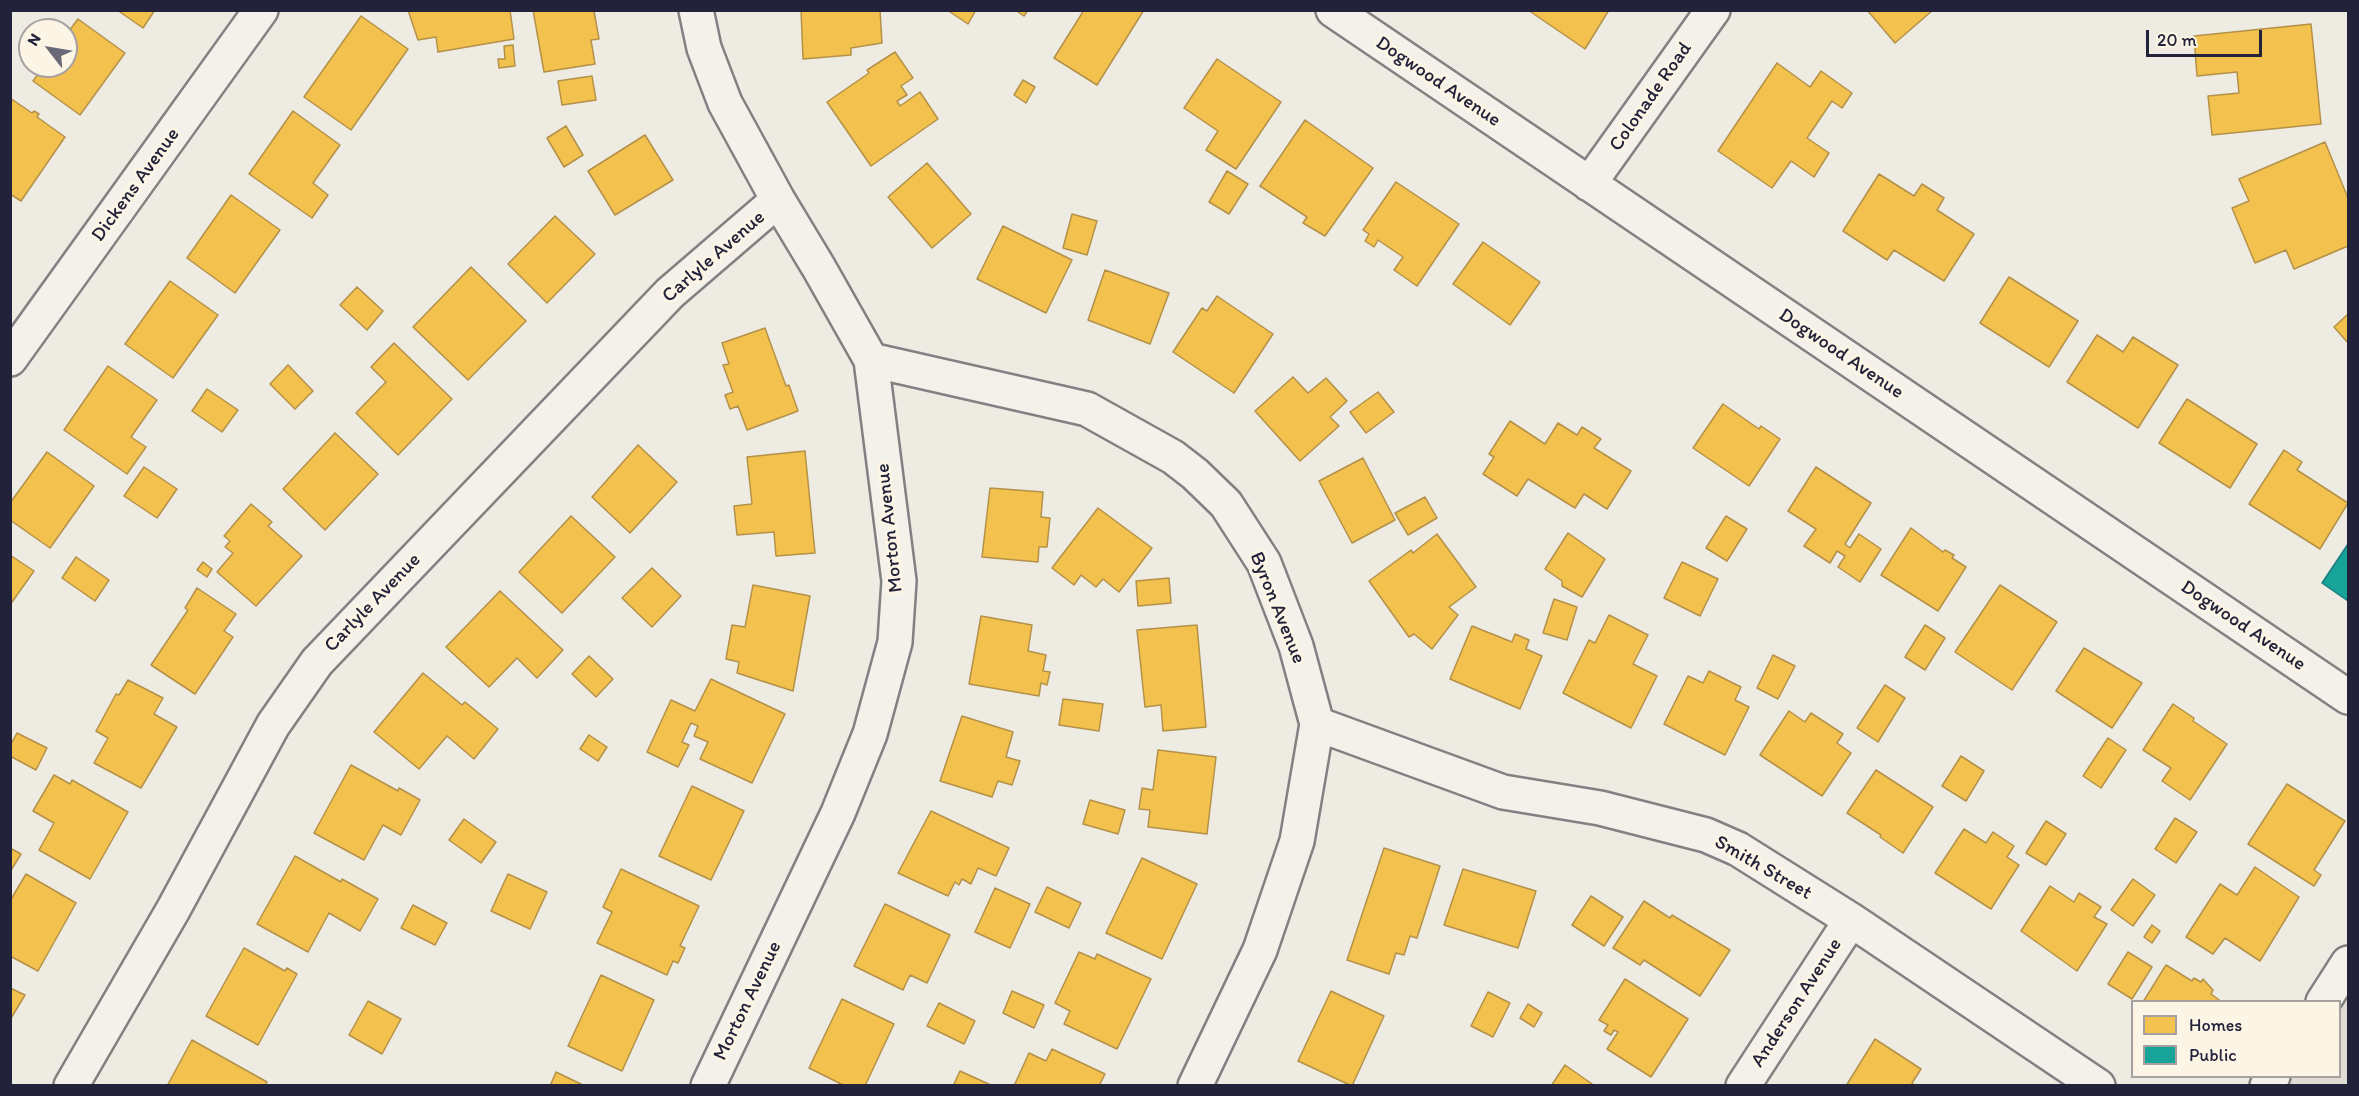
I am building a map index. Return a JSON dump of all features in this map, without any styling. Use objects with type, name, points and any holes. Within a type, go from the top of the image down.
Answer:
[{"type":"street","name":"Dickens Avenue","points":[[10,358],[261,10]]},
{"type":"street","name":"Morton Avenue","points":[[696,10],[704,48],[725,103],[778,200],[871,360],[899,581],[895,642],[870,734],[838,813],[708,1086]]},
{"type":"street","name":"Dogwood Avenue","points":[[1333,10],[2349,697]]},
{"type":"street","name":"Colonade Road","points":[[1589,184],[1713,10]]},
{"type":"street","name":"Carlyle Avenue","points":[[71,1086],[173,910],[273,725],[317,662],[670,293],[778,200]]},
{"type":"street","name":"Byron Avenue","points":[[871,360],[1087,409],[1173,457],[1195,474],[1226,504],[1264,563],[1296,646],[1317,724],[1297,841],[1260,950],[1195,1086]]},
{"type":"street","name":"Smith Street","points":[[1317,724],[1503,792],[1600,808],[1706,835],[1738,849],[1851,920],[2098,1086]]},
{"type":"street","name":"Anderson Avenue","points":[[1743,1086],[1851,920]]},
{"type":"street","points":[[2324,1000],[2349,963]]},
{"type":"shaded area","points":[[2348,975],[2348,1085],[2275,1086],[2280,1078],[2341,1078],[2341,1000]]},
{"type":"building: Homes","points":[[117,10],[155,10],[143,28]]},
{"type":"building: Homes","points":[[408,10],[510,10],[514,39],[438,52],[436,37],[418,40]]},
{"type":"building: Homes","points":[[533,10],[594,11],[599,39],[591,40],[595,64],[544,72]]},
{"type":"building: Homes","points":[[801,10],[880,10],[882,43],[851,48],[851,55],[803,59]]},
{"type":"building: Homes","points":[[947,10],[976,10],[968,24]]},
{"type":"building: Homes","points":[[1015,10],[1028,10],[1024,16]]},
{"type":"building: Homes","points":[[1084,10],[1144,10],[1097,85],[1054,58]]},
{"type":"building: Homes","points":[[1528,10],[1609,10],[1585,49]]},
{"type":"building: Homes","points":[[1867,10],[1933,10],[1895,43]]},
{"type":"building: Homes","points":[[361,16],[408,49],[351,130],[304,97]]},
{"type":"building: Homes","points":[[78,19],[125,53],[80,115],[33,81],[35,78],[78,78]]},
{"type":"building: Homes","points":[[2311,24],[2321,124],[2212,135],[2208,96],[2239,93],[2237,72],[2197,76],[2194,36]]},
{"type":"building: Homes","points":[[513,45],[515,66],[499,68],[498,59],[505,59],[504,46]]},
{"type":"building: Homes","points":[[895,52],[913,78],[901,86],[907,95],[897,101],[900,106],[920,92],[938,119],[871,166],[827,102],[869,73],[867,70]]},
{"type":"building: Homes","points":[[1217,59],[1281,102],[1236,169],[1206,150],[1218,131],[1184,108]]},
{"type":"building: Homes","points":[[1777,63],[1810,87],[1821,71],[1852,93],[1842,108],[1832,101],[1807,138],[1829,153],[1814,177],[1791,161],[1772,188],[1718,151]]},
{"type":"building: Homes","points":[[592,76],[596,100],[562,105],[558,81]]},
{"type":"building: Homes","points":[[1023,80],[1035,87],[1026,103],[1014,95]]},
{"type":"building: Homes","points":[[10,98],[32,113],[34,111],[39,114],[37,117],[65,137],[21,201],[10,194]]},
{"type":"building: Homes","points":[[293,111],[340,145],[313,183],[328,195],[312,218],[249,174]]},
{"type":"building: Homes","points":[[1305,120],[1373,168],[1325,236],[1303,223],[1307,217],[1260,186]]},
{"type":"building: Homes","points":[[566,126],[583,155],[564,167],[547,138]]},
{"type":"building: Homes","points":[[645,135],[673,180],[615,215],[588,171]]},
{"type":"building: Homes","points":[[2325,142],[2348,198],[2348,246],[2294,269],[2286,250],[2255,263],[2232,208],[2249,201],[2239,179]]},
{"type":"building: Homes","points":[[927,163],[971,214],[932,248],[888,197]]},
{"type":"building: Homes","points":[[1227,171],[1248,184],[1229,214],[1209,202]]},
{"type":"building: Homes","points":[[1879,174],[1914,196],[1922,184],[1944,198],[1937,210],[1974,234],[1944,281],[1894,250],[1887,260],[1843,231]]},
{"type":"building: Homes","points":[[1396,182],[1459,224],[1417,286],[1394,270],[1403,257],[1378,240],[1374,247],[1365,241],[1369,234],[1363,230]]},
{"type":"building: Homes","points":[[231,195],[280,230],[235,293],[187,258]]},
{"type":"building: Homes","points":[[1072,214],[1097,221],[1087,255],[1063,248]]},
{"type":"building: Homes","points":[[555,216],[595,254],[547,303],[508,264]]},
{"type":"building: Homes","points":[[1003,226],[1072,260],[1046,313],[977,279]]},
{"type":"building: Homes","points":[[1483,242],[1540,282],[1510,325],[1453,284]]},
{"type":"building: Homes","points":[[471,267],[526,321],[468,380],[413,327]]},
{"type":"building: Homes","points":[[1105,270],[1169,293],[1150,344],[1088,320]]},
{"type":"building: Homes","points":[[2009,277],[2078,321],[2049,367],[1980,323]]},
{"type":"building: Homes","points":[[170,281],[218,315],[173,378],[125,344]]},
{"type":"building: Homes","points":[[357,287],[383,311],[367,330],[340,305]]},
{"type":"building: Homes","points":[[1217,296],[1273,334],[1234,393],[1173,352],[1202,308],[1207,311]]},
{"type":"building: Homes","points":[[2348,314],[2348,343],[2334,327]]},
{"type":"building: Homes","points":[[765,328],[786,386],[789,385],[798,411],[747,430],[738,406],[730,409],[725,395],[733,392],[723,365],[729,364],[722,343]]},
{"type":"building: Homes","points":[[2097,335],[2123,352],[2133,337],[2178,365],[2138,428],[2067,382]]},
{"type":"building: Homes","points":[[394,343],[452,399],[398,455],[356,413],[386,382],[371,367]]},
{"type":"building: Homes","points":[[288,365],[313,391],[295,409],[270,384]]},
{"type":"building: Homes","points":[[108,366],[157,400],[131,437],[146,447],[127,474],[64,430]]},
{"type":"building: Homes","points":[[1293,377],[1308,393],[1326,378],[1347,401],[1330,417],[1339,426],[1300,461],[1255,411]]},
{"type":"building: Homes","points":[[207,389],[238,410],[222,432],[192,411]]},
{"type":"building: Homes","points":[[1378,392],[1394,412],[1366,433],[1350,412]]},
{"type":"building: Homes","points":[[2187,399],[2257,444],[2230,488],[2159,443]]},
{"type":"building: Homes","points":[[1723,404],[1759,429],[1761,426],[1780,439],[1749,486],[1693,448]]},
{"type":"building: Homes","points":[[1510,421],[1545,444],[1558,423],[1577,435],[1582,427],[1601,439],[1594,448],[1631,471],[1607,509],[1584,494],[1575,508],[1528,479],[1517,496],[1483,474],[1494,457],[1489,454]]},
{"type":"building: Homes","points":[[335,433],[378,474],[325,530],[283,489]]},
{"type":"building: Homes","points":[[638,445],[677,482],[630,533],[592,497]]},
{"type":"building: Homes","points":[[2284,450],[2302,462],[2297,470],[2348,503],[2320,549],[2249,504]]},
{"type":"building: Homes","points":[[805,451],[815,553],[776,556],[774,532],[737,535],[734,506],[752,504],[747,457]]},
{"type":"building: Homes","points":[[47,452],[94,486],[50,548],[10,520],[10,503]]},
{"type":"building: Homes","points":[[1363,458],[1395,520],[1352,543],[1319,481]]},
{"type":"building: Homes","points":[[144,467],[177,489],[157,518],[124,496]]},
{"type":"building: Homes","points":[[1816,467],[1871,503],[1845,544],[1850,548],[1859,534],[1881,549],[1860,582],[1838,567],[1845,556],[1837,551],[1830,563],[1804,546],[1816,529],[1788,511]]},
{"type":"building: Homes","points":[[990,488],[1043,492],[1041,517],[1050,518],[1047,547],[1039,547],[1038,562],[982,557]]},
{"type":"building: Homes","points":[[1425,497],[1437,518],[1408,535],[1395,513]]},
{"type":"building: Homes","points":[[251,504],[272,522],[268,526],[302,556],[256,606],[217,572],[233,553],[225,547],[230,541],[224,536]]},
{"type":"building: Homes","points":[[1098,508],[1152,548],[1119,592],[1103,579],[1096,587],[1081,575],[1074,585],[1052,568]]},
{"type":"building: Homes","points":[[571,516],[615,557],[562,613],[519,572]]},
{"type":"building: Homes","points":[[1726,516],[1747,529],[1727,561],[1706,548]]},
{"type":"building: Homes","points":[[1911,528],[1943,552],[1945,550],[1954,555],[1952,558],[1966,567],[1938,611],[1881,575]]},
{"type":"building: Homes","points":[[1568,533],[1605,559],[1582,597],[1562,586],[1562,581],[1545,569]]},
{"type":"building: Homes","points":[[1437,534],[1476,587],[1449,607],[1458,615],[1432,649],[1414,634],[1409,637],[1369,581],[1411,550],[1413,553]]},
{"type":"building: Homes","points":[[10,555],[34,571],[10,605]]},
{"type":"building: Homes","points":[[76,557],[109,580],[95,601],[62,578]]},
{"type":"building: Homes","points":[[203,562],[212,569],[207,577],[197,570]]},
{"type":"building: Homes","points":[[1682,562],[1718,579],[1700,616],[1664,598]]},
{"type":"building: Homes","points":[[652,568],[681,596],[652,627],[622,598]]},
{"type":"building: Homes","points":[[1169,578],[1171,603],[1138,606],[1136,581]]},
{"type":"building: Homes","points":[[753,585],[810,596],[793,691],[737,673],[739,662],[726,659],[732,625],[745,627]]},
{"type":"building: Homes","points":[[2000,585],[2057,622],[2012,690],[1955,652]]},
{"type":"building: Homes","points":[[197,588],[236,614],[224,631],[233,637],[195,694],[151,665],[188,610],[185,608]]},
{"type":"building: Homes","points":[[500,591],[563,650],[537,678],[517,658],[489,687],[446,647]]},
{"type":"building: Homes","points":[[1554,599],[1577,607],[1567,640],[1543,633]]},
{"type":"building: Homes","points":[[1609,615],[1648,635],[1633,664],[1657,676],[1631,728],[1563,693],[1589,640],[1595,643]]},
{"type":"building: Homes","points":[[981,616],[1032,625],[1028,651],[1046,655],[1043,671],[1050,672],[1047,685],[1041,683],[1039,696],[969,684]]},
{"type":"building: Homes","points":[[1197,625],[1206,727],[1163,731],[1161,705],[1145,707],[1137,630]]},
{"type":"building: Homes","points":[[1925,625],[1945,638],[1925,670],[1905,657]]},
{"type":"building: Homes","points":[[1472,626],[1512,642],[1515,634],[1529,640],[1526,649],[1542,656],[1520,709],[1450,679]]},
{"type":"building: Homes","points":[[2084,648],[2142,683],[2112,728],[2056,691]]},
{"type":"building: Homes","points":[[1773,655],[1795,666],[1778,699],[1757,688]]},
{"type":"building: Homes","points":[[589,656],[613,679],[596,697],[572,674]]},
{"type":"building: Homes","points":[[1709,671],[1741,687],[1735,700],[1749,707],[1725,755],[1664,724],[1688,676],[1703,683]]},
{"type":"building: Homes","points":[[423,673],[462,705],[465,702],[498,729],[474,759],[447,736],[419,769],[374,732]]},
{"type":"building: Homes","points":[[711,679],[785,714],[752,783],[700,759],[708,742],[694,736],[698,726],[691,723],[682,742],[689,745],[678,767],[647,752],[671,700],[695,711]]},
{"type":"building: Homes","points":[[128,680],[163,698],[154,714],[177,727],[141,788],[94,763],[108,738],[96,731],[116,694],[119,695]]},
{"type":"building: Homes","points":[[1885,685],[1905,698],[1878,742],[1857,728]]},
{"type":"building: Homes","points":[[1063,699],[1103,704],[1099,731],[1059,725]]},
{"type":"building: Homes","points":[[2173,704],[2227,744],[2190,800],[2162,781],[2171,768],[2143,750]]},
{"type":"building: Homes","points":[[1789,711],[1805,722],[1811,713],[1843,734],[1837,743],[1851,753],[1822,796],[1760,755]]},
{"type":"building: Homes","points":[[962,716],[1013,732],[1006,757],[1020,761],[1012,785],[998,781],[992,797],[940,781]]},
{"type":"building: Homes","points":[[17,733],[47,748],[36,770],[10,756],[10,746]]},
{"type":"building: Homes","points":[[589,735],[607,747],[598,761],[580,749]]},
{"type":"building: Homes","points":[[2108,738],[2126,750],[2101,788],[2083,776]]},
{"type":"building: Homes","points":[[1158,750],[1216,757],[1207,834],[1148,827],[1150,810],[1139,809],[1142,788],[1153,790]]},
{"type":"building: Homes","points":[[1961,756],[1984,771],[1966,801],[1942,786]]},
{"type":"building: Homes","points":[[351,765],[398,791],[399,788],[420,800],[401,835],[383,825],[364,860],[314,833]]},
{"type":"building: Homes","points":[[1876,770],[1933,807],[1903,853],[1880,837],[1881,835],[1847,813]]},
{"type":"building: Homes","points":[[54,775],[70,784],[72,780],[128,812],[90,879],[39,850],[54,823],[33,811]]},
{"type":"building: Homes","points":[[2287,784],[2345,821],[2314,870],[2321,875],[2314,886],[2248,844]]},
{"type":"building: Homes","points":[[692,786],[744,811],[711,880],[659,856]]},
{"type":"building: Homes","points":[[1090,800],[1125,810],[1118,834],[1083,824]]},
{"type":"building: Homes","points":[[931,811],[1009,848],[996,876],[978,868],[971,884],[962,879],[959,885],[955,882],[948,896],[898,873]]},
{"type":"building: Homes","points":[[2175,818],[2197,832],[2176,863],[2155,849]]},
{"type":"building: Homes","points":[[464,819],[496,842],[481,863],[449,840]]},
{"type":"building: Homes","points":[[2046,821],[2066,834],[2046,865],[2026,853]]},
{"type":"building: Homes","points":[[1964,829],[1986,843],[1993,832],[2014,846],[2007,857],[2019,865],[1991,909],[1935,873]]},
{"type":"building: Homes","points":[[10,848],[21,854],[10,872]]},
{"type":"building: Homes","points":[[1384,848],[1440,866],[1417,938],[1410,936],[1404,955],[1396,953],[1389,974],[1347,960]]},
{"type":"building: Homes","points":[[295,856],[341,882],[342,879],[378,899],[360,931],[329,913],[308,952],[257,924]]},
{"type":"building: Homes","points":[[1142,858],[1197,884],[1162,959],[1106,933]]},
{"type":"building: Homes","points":[[2255,867],[2299,897],[2260,961],[2225,938],[2213,954],[2186,937],[2220,884],[2237,895]]},
{"type":"building: Homes","points":[[621,869],[699,906],[680,946],[685,948],[678,963],[673,961],[667,975],[597,943],[612,912],[603,907]]},
{"type":"building: Homes","points":[[1463,869],[1536,891],[1518,948],[1444,925]]},
{"type":"building: Homes","points":[[26,874],[76,903],[38,971],[10,956],[10,901]]},
{"type":"building: Homes","points":[[508,874],[547,892],[530,929],[491,911]]},
{"type":"building: Homes","points":[[2133,879],[2155,895],[2133,926],[2111,910]]},
{"type":"building: Homes","points":[[2050,886],[2074,902],[2079,893],[2101,907],[2094,917],[2107,924],[2077,971],[2021,931]]},
{"type":"building: Homes","points":[[1047,887],[1081,903],[1069,928],[1035,912]]},
{"type":"building: Homes","points":[[995,888],[1030,904],[1010,948],[975,932]]},
{"type":"building: Homes","points":[[1591,896],[1623,917],[1604,946],[1572,925]]},
{"type":"building: Homes","points":[[1644,901],[1670,918],[1672,915],[1730,950],[1700,996],[1644,960],[1640,965],[1613,948]]},
{"type":"building: Homes","points":[[885,904],[950,935],[927,983],[910,975],[903,990],[854,966]]},
{"type":"building: Homes","points":[[413,905],[447,923],[435,945],[401,928]]},
{"type":"building: Homes","points":[[2152,925],[2160,931],[2152,943],[2144,937]]},
{"type":"building: Homes","points":[[244,948],[285,971],[287,968],[297,974],[258,1045],[206,1016]]},
{"type":"building: Homes","points":[[1079,952],[1095,959],[1097,954],[1151,979],[1117,1049],[1064,1024],[1070,1011],[1055,1003]]},
{"type":"building: Homes","points":[[2128,952],[2152,967],[2132,999],[2108,984]]},
{"type":"building: Homes","points":[[2166,965],[2192,981],[2194,978],[2201,982],[2203,979],[2213,990],[2211,994],[2219,1000],[2144,1000]]},
{"type":"building: Homes","points":[[601,975],[654,1000],[622,1071],[568,1046]]},
{"type":"building: Homes","points":[[1625,979],[1688,1019],[1651,1077],[1607,1049],[1618,1032],[1614,1030],[1611,1035],[1604,1031],[1608,1025],[1599,1020]]},
{"type":"building: Homes","points":[[10,988],[25,995],[10,1020]]},
{"type":"building: Homes","points":[[1012,991],[1044,1005],[1034,1028],[1003,1013]]},
{"type":"building: Homes","points":[[1331,991],[1384,1016],[1352,1086],[1298,1061]]},
{"type":"building: Homes","points":[[1488,992],[1510,1003],[1493,1037],[1471,1026]]},
{"type":"building: Homes","points":[[842,999],[894,1024],[865,1086],[845,1086],[809,1068]]},
{"type":"building: Homes","points":[[368,1001],[401,1019],[382,1054],[349,1035]]},
{"type":"building: Homes","points":[[939,1003],[975,1021],[964,1044],[927,1026]]},
{"type":"building: Homes","points":[[1528,1004],[1542,1013],[1534,1027],[1520,1018]]},
{"type":"building: Homes","points":[[1875,1039],[1921,1069],[1912,1083],[1916,1086],[1846,1086]]},
{"type":"building: Homes","points":[[192,1040],[267,1082],[265,1086],[167,1086]]},
{"type":"building: Homes","points":[[1052,1049],[1105,1074],[1099,1086],[1014,1086],[1029,1053],[1046,1061]]},
{"type":"building: Homes","points":[[1565,1065],[1595,1086],[1551,1086]]},
{"type":"building: Homes","points":[[960,1071],[993,1086],[953,1086]]},
{"type":"building: Homes","points":[[556,1072],[585,1086],[550,1086]]},
{"type":"building: Public","points":[[2348,544],[2348,601],[2322,583]]}]
